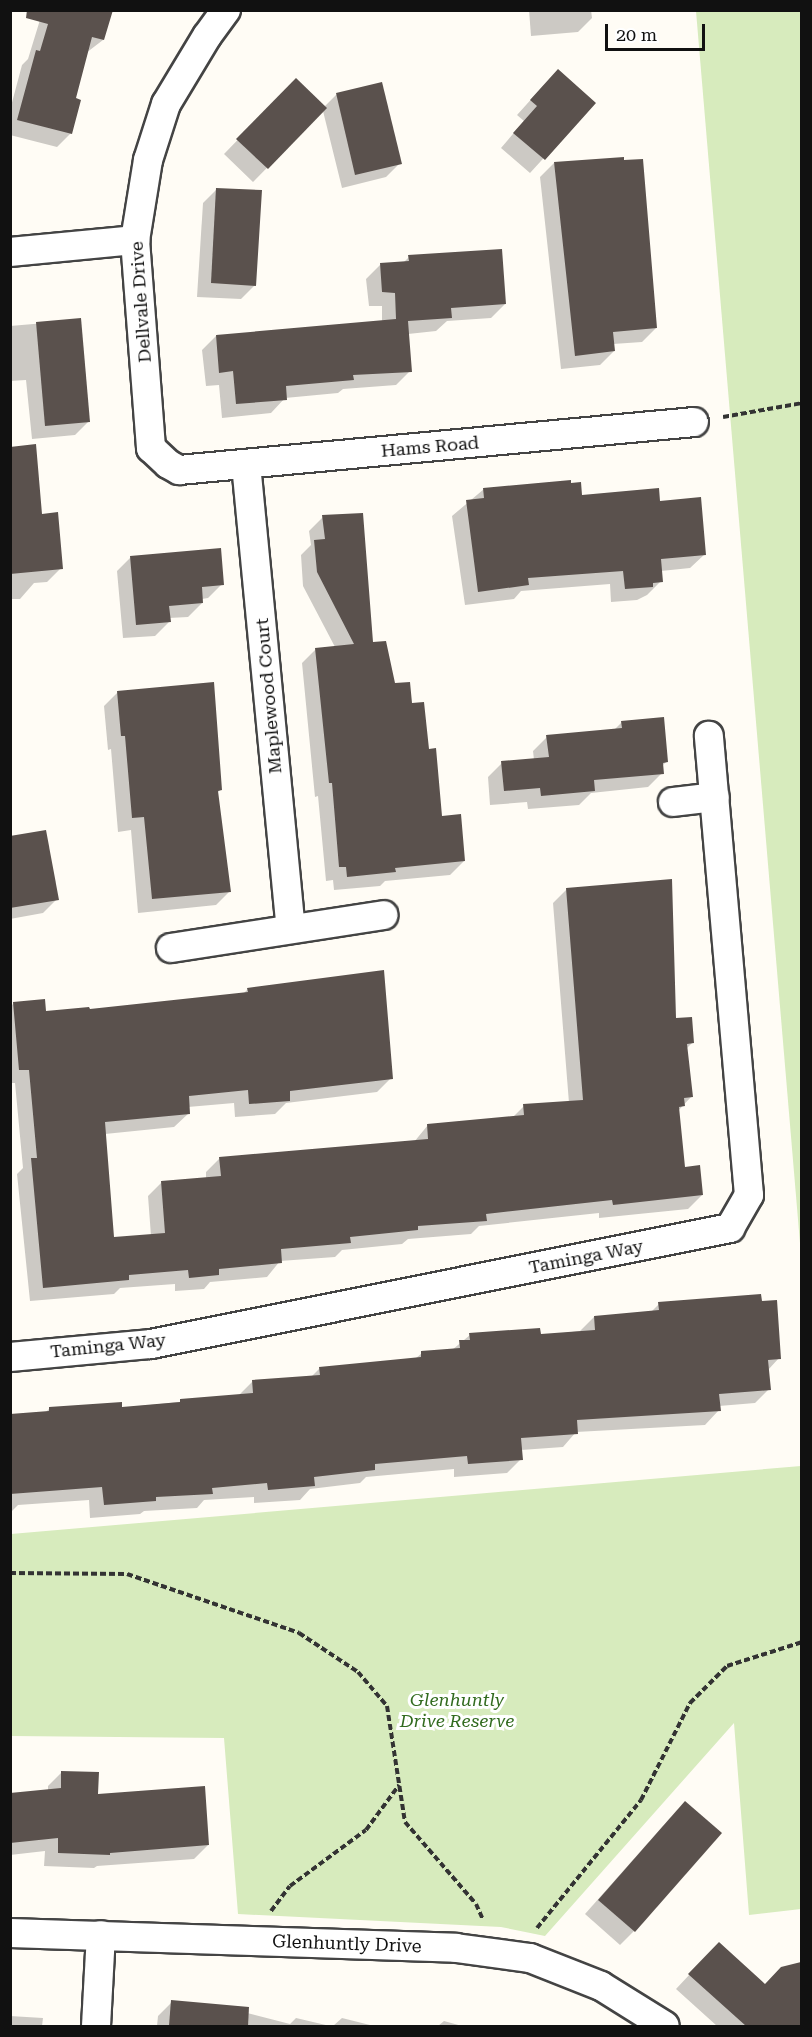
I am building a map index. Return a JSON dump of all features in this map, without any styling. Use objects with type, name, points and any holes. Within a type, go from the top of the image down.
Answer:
[{"type":"street","name":"Dellvale Drive","points":[[168,464],[151,448],[135,240],[148,160],[166,104],[207,36],[226,10]]},
{"type":"street","points":[[10,252],[135,240]]},
{"type":"street","name":"Hams Road","points":[[168,464],[179,470],[694,422]]},
{"type":"street","name":"Maplewood Court","points":[[246,464],[291,928]]},
{"type":"street","name":"Taminga Way","points":[[10,1357],[151,1344],[730,1228],[749,1195],[709,736]]},
{"type":"street","points":[[673,802],[714,797]]},
{"type":"street","points":[[171,948],[383,915]]},
{"type":"street","name":"Glenhuntly Drive","points":[[10,1932],[456,1948],[498,1953],[530,1958],[601,1986],[665,2026]]},
{"type":"street","points":[[96,2026],[101,1935]]},
{"type":"path","points":[[694,422],[801,403]]},
{"type":"path","points":[[10,1573],[127,1574],[299,1633],[358,1672],[387,1706],[405,1822],[476,1904],[498,1953]]},
{"type":"path","points":[[530,1958],[532,1933],[641,1800],[690,1703],[727,1666],[801,1642]]},
{"type":"path","points":[[250,1941],[290,1886],[366,1830],[400,1785]]},
{"type":"green space","points":[[696,11],[801,11],[801,1255]]},
{"type":"green space","name":"Glenhuntly Drive Reserve","points":[[801,1466],[801,1909],[749,1915],[734,1723],[545,1936],[501,1927],[238,1914],[224,1738],[11,1736],[11,1534]]},
{"type":"building","points":[[27,10],[113,10],[104,40],[92,37],[76,98],[81,100],[72,134],[17,120],[36,50],[40,51],[48,24],[26,18]]},
{"type":"building","points":[[558,69],[596,103],[545,160],[513,133],[537,106],[530,100]]},
{"type":"building","points":[[296,78],[327,108],[268,169],[236,139]]},
{"type":"building","points":[[382,82],[402,164],[355,175],[336,93]]},
{"type":"building","points":[[624,157],[624,160],[643,159],[657,328],[613,332],[615,351],[575,356],[554,162]]},
{"type":"building","points":[[216,188],[262,190],[256,286],[211,283]]},
{"type":"building","points":[[502,249],[506,304],[451,308],[452,318],[408,321],[412,372],[353,375],[354,380],[286,386],[287,400],[236,404],[233,371],[219,373],[216,335],[396,319],[395,293],[382,292],[380,263],[409,261],[408,255]]},
{"type":"building","points":[[81,318],[90,422],[45,426],[36,322]]},
{"type":"building","points":[[36,444],[42,514],[58,512],[63,569],[10,574],[10,447]]},
{"type":"building","points":[[571,480],[571,483],[581,482],[582,495],[659,488],[660,501],[701,497],[706,555],[661,559],[663,582],[653,583],[653,587],[625,589],[623,571],[528,578],[529,585],[478,592],[466,500],[484,498],[483,488]]},
{"type":"building","points":[[363,513],[373,642],[386,641],[395,683],[410,682],[412,703],[424,702],[429,749],[436,748],[442,816],[461,814],[465,861],[395,868],[396,872],[347,877],[346,867],[339,867],[332,783],[329,783],[315,648],[354,644],[317,572],[314,540],[325,539],[322,515]]},
{"type":"building","points":[[221,548],[224,585],[202,587],[203,603],[169,606],[171,622],[136,625],[130,556]]},
{"type":"building","points":[[214,682],[222,790],[218,791],[231,892],[152,899],[144,817],[132,818],[125,736],[121,736],[117,691]]},
{"type":"building","points":[[664,717],[668,762],[663,763],[664,774],[594,780],[595,791],[541,796],[540,788],[504,791],[501,761],[549,757],[546,735],[622,728],[621,721]]},
{"type":"building","points":[[46,830],[59,900],[10,908],[10,836]]},
{"type":"building","points":[[672,879],[676,1018],[692,1017],[694,1043],[687,1044],[693,1097],[684,1098],[685,1106],[679,1107],[685,1167],[700,1165],[703,1195],[613,1205],[612,1200],[486,1214],[487,1221],[418,1226],[418,1230],[350,1237],[351,1243],[281,1249],[282,1263],[219,1269],[219,1275],[189,1278],[188,1270],[129,1275],[129,1280],[43,1288],[31,1158],[37,1158],[29,1070],[19,1070],[13,1002],[45,999],[46,1011],[89,1007],[90,1009],[248,992],[247,988],[384,970],[393,1079],[290,1091],[290,1101],[249,1104],[248,1090],[189,1096],[190,1114],[105,1122],[114,1237],[165,1233],[161,1181],[221,1176],[219,1157],[428,1139],[427,1124],[524,1115],[523,1104],[583,1100],[566,888]]},
{"type":"building","points":[[761,1294],[762,1301],[777,1300],[781,1359],[768,1360],[771,1390],[719,1394],[721,1411],[577,1420],[578,1434],[521,1438],[523,1460],[468,1464],[467,1456],[375,1464],[375,1470],[314,1477],[315,1486],[268,1490],[267,1483],[212,1488],[213,1494],[156,1497],[156,1501],[104,1505],[102,1487],[10,1494],[10,1414],[49,1411],[49,1407],[122,1402],[122,1407],[253,1393],[252,1380],[320,1375],[319,1367],[421,1357],[421,1351],[460,1348],[459,1340],[470,1340],[469,1333],[540,1328],[541,1334],[595,1330],[594,1316],[659,1310],[658,1302]]},
{"type":"building","points":[[61,1771],[99,1772],[98,1794],[205,1786],[209,1845],[110,1853],[110,1855],[58,1853],[58,1838],[10,1843],[10,1793],[61,1788]]},
{"type":"building","points":[[685,1801],[722,1833],[635,1932],[598,1900]]},
{"type":"building","points":[[719,1942],[765,1984],[781,1967],[801,1962],[801,2026],[746,2026],[688,1974]]},
{"type":"building","points":[[171,2000],[249,2007],[248,2026],[169,2026]]}]
